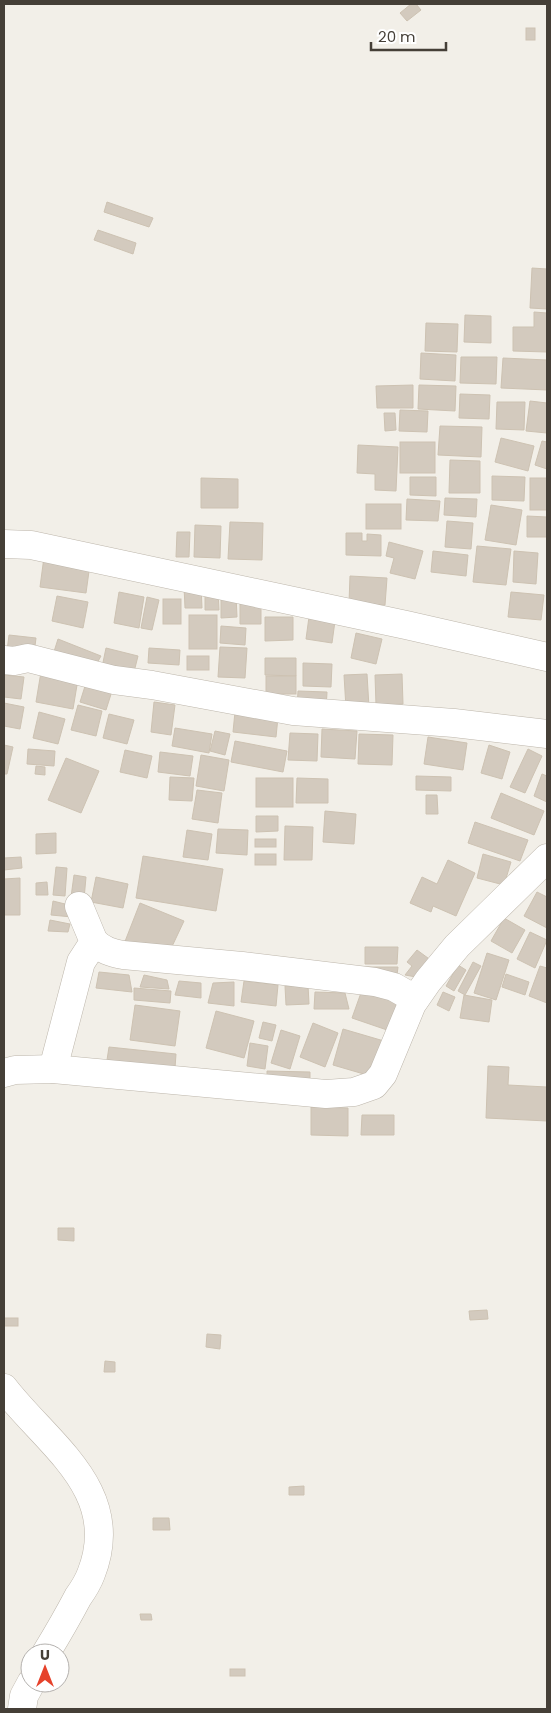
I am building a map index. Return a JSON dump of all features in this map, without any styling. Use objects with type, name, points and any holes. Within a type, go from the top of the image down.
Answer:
[{"type":"street","points":[[4,544],[31,545],[547,657]]},
{"type":"street","points":[[4,660],[28,658],[114,680],[152,685],[293,711],[454,723],[547,734]]},
{"type":"street","points":[[4,1074],[16,1070],[54,1069],[326,1094],[354,1092],[374,1085],[383,1074],[415,999],[428,981],[457,946],[547,858]]},
{"type":"street","points":[[78,906],[94,942],[112,954],[242,966],[375,982],[394,987],[415,999]]},
{"type":"street","points":[[54,1069],[82,962],[94,942]]},
{"type":"street","points":[[4,1388],[80,1476],[92,1495],[100,1528],[100,1544],[91,1574],[52,1643]]},
{"type":"street","points":[[22,1709],[26,1693]]},
{"type":"building","points":[[411,4],[416,4],[421,10],[407,21],[400,13]]},
{"type":"building","points":[[526,28],[535,28],[535,40],[526,40]]},
{"type":"building","points":[[107,202],[153,218],[149,227],[104,212]]},
{"type":"building","points":[[98,230],[136,243],[133,254],[94,240]]},
{"type":"building","points":[[532,268],[547,269],[547,309],[530,308]]},
{"type":"building","points":[[534,312],[547,313],[547,352],[513,351],[513,327],[534,327]]},
{"type":"building","points":[[465,315],[491,316],[491,343],[464,342]]},
{"type":"building","points":[[426,323],[458,324],[457,352],[425,351]]},
{"type":"building","points":[[421,353],[456,355],[455,381],[420,379]]},
{"type":"building","points":[[461,357],[497,357],[496,384],[460,383]]},
{"type":"building","points":[[503,358],[547,360],[547,390],[501,388]]},
{"type":"building","points":[[413,385],[413,408],[377,408],[376,386]]},
{"type":"building","points":[[419,385],[456,386],[455,411],[418,409]]},
{"type":"building","points":[[460,394],[490,395],[489,419],[459,418]]},
{"type":"building","points":[[530,401],[547,403],[547,433],[526,431]]},
{"type":"building","points":[[497,402],[525,402],[524,430],[496,429]]},
{"type":"building","points":[[400,410],[428,411],[427,432],[399,431]]},
{"type":"building","points":[[384,413],[395,413],[396,430],[385,431]]},
{"type":"building","points":[[440,426],[482,427],[481,457],[438,455]]},
{"type":"building","points":[[501,438],[534,446],[528,471],[495,462]]},
{"type":"building","points":[[542,441],[547,442],[547,469],[535,465]]},
{"type":"building","points":[[400,442],[435,442],[435,473],[400,473]]},
{"type":"building","points":[[358,445],[398,447],[396,491],[375,490],[375,474],[357,473]]},
{"type":"building","points":[[450,460],[480,461],[480,493],[449,493]]},
{"type":"building","points":[[492,476],[525,477],[524,501],[492,500]]},
{"type":"building","points":[[410,477],[436,477],[436,496],[410,495]]},
{"type":"building","points":[[201,478],[238,479],[238,508],[201,508]]},
{"type":"building","points":[[530,478],[547,478],[547,510],[530,510]]},
{"type":"building","points":[[445,498],[477,499],[476,517],[444,515]]},
{"type":"building","points":[[407,499],[440,501],[438,521],[406,520]]},
{"type":"building","points":[[366,504],[401,504],[401,529],[366,529]]},
{"type":"building","points":[[491,505],[522,510],[516,545],[485,540]]},
{"type":"building","points":[[527,516],[547,517],[547,537],[527,537]]},
{"type":"building","points":[[447,521],[473,523],[471,549],[445,547]]},
{"type":"building","points":[[230,522],[263,523],[262,560],[228,559]]},
{"type":"building","points":[[195,525],[221,526],[220,558],[194,557]]},
{"type":"building","points":[[177,532],[190,532],[189,557],[176,557]]},
{"type":"building","points":[[346,533],[362,533],[362,541],[367,541],[367,534],[381,535],[381,556],[346,555]]},
{"type":"building","points":[[389,542],[423,551],[415,579],[390,573],[394,558],[386,556]]},
{"type":"building","points":[[477,546],[511,549],[506,585],[473,582]]},
{"type":"building","points":[[433,551],[468,555],[466,576],[431,572]]},
{"type":"building","points":[[514,551],[538,553],[536,584],[513,582]]},
{"type":"building","points":[[44,557],[90,564],[86,593],[40,587]]},
{"type":"building","points":[[350,576],[387,578],[385,605],[349,603]]},
{"type":"building","points":[[201,585],[202,608],[185,608],[184,586]]},
{"type":"building","points":[[205,590],[218,590],[219,610],[205,610]]},
{"type":"building","points":[[119,592],[144,597],[139,628],[114,623]]},
{"type":"building","points":[[511,592],[544,595],[541,620],[508,617]]},
{"type":"building","points":[[221,595],[236,595],[237,617],[221,618]]},
{"type":"building","points":[[57,596],[88,602],[83,628],[52,621]]},
{"type":"building","points":[[147,597],[159,600],[152,630],[141,628]]},
{"type":"building","points":[[261,598],[261,624],[240,624],[240,599]]},
{"type":"building","points":[[163,599],[181,599],[181,624],[163,624]]},
{"type":"building","points":[[189,615],[217,615],[217,649],[189,649]]},
{"type":"building","points":[[265,617],[293,617],[293,640],[265,641]]},
{"type":"building","points":[[309,617],[335,621],[332,643],[306,639]]},
{"type":"building","points":[[221,626],[246,628],[245,645],[220,643]]},
{"type":"building","points":[[356,633],[382,639],[376,664],[351,658]]},
{"type":"building","points":[[9,635],[36,638],[34,654],[7,651]]},
{"type":"building","points":[[58,639],[101,656],[93,670],[52,658]]},
{"type":"building","points":[[220,647],[247,648],[245,678],[218,677]]},
{"type":"building","points":[[106,648],[138,656],[132,680],[101,672]]},
{"type":"building","points":[[149,648],[180,650],[179,665],[148,663]]},
{"type":"building","points":[[187,656],[209,656],[209,670],[187,670]]},
{"type":"building","points":[[265,658],[296,658],[296,676],[265,675]]},
{"type":"building","points":[[303,663],[332,664],[331,687],[303,686]]},
{"type":"building","points":[[41,672],[78,679],[73,709],[36,702]]},
{"type":"building","points":[[367,674],[369,707],[346,708],[344,675]]},
{"type":"building","points":[[402,674],[403,704],[376,705],[375,675]]},
{"type":"building","points":[[4,675],[24,677],[21,699],[4,697]]},
{"type":"building","points":[[266,676],[296,676],[296,694],[266,694]]},
{"type":"building","points":[[86,683],[112,691],[106,710],[80,702]]},
{"type":"building","points":[[298,691],[327,692],[326,710],[297,709]]},
{"type":"building","points":[[154,702],[175,705],[171,735],[151,732]]},
{"type":"building","points":[[4,703],[24,707],[20,729],[4,726]]},
{"type":"building","points":[[78,705],[102,711],[96,736],[71,730]]},
{"type":"building","points":[[39,712],[65,719],[58,744],[33,738]]},
{"type":"building","points":[[235,712],[278,717],[276,737],[233,732]]},
{"type":"building","points":[[109,714],[134,720],[127,744],[103,738]]},
{"type":"building","points":[[175,728],[212,734],[209,753],[172,746]]},
{"type":"building","points":[[322,729],[357,731],[355,759],[321,757]]},
{"type":"building","points":[[215,731],[230,734],[225,755],[210,751]]},
{"type":"building","points":[[290,733],[318,734],[317,761],[288,760]]},
{"type":"building","points":[[359,734],[393,735],[392,765],[358,764]]},
{"type":"building","points":[[428,737],[467,743],[463,770],[424,764]]},
{"type":"building","points":[[235,741],[287,751],[283,772],[231,762]]},
{"type":"building","points":[[4,745],[13,747],[7,774],[4,774]]},
{"type":"building","points":[[489,745],[510,752],[502,779],[481,773]]},
{"type":"building","points":[[28,749],[55,751],[54,766],[27,764]]},
{"type":"building","points":[[528,749],[542,756],[525,793],[510,787]]},
{"type":"building","points":[[125,750],[152,756],[147,778],[120,772]]},
{"type":"building","points":[[160,752],[193,756],[190,776],[158,772]]},
{"type":"building","points":[[201,755],[229,760],[224,791],[196,786]]},
{"type":"building","points":[[66,758],[99,771],[81,813],[48,800]]},
{"type":"building","points":[[36,766],[45,767],[45,775],[35,774]]},
{"type":"building","points":[[542,774],[547,776],[547,802],[534,796]]},
{"type":"building","points":[[416,776],[451,777],[451,791],[416,790]]},
{"type":"building","points":[[170,777],[194,778],[192,801],[169,800]]},
{"type":"building","points":[[256,778],[293,778],[293,807],[256,807]]},
{"type":"building","points":[[297,778],[328,779],[328,803],[296,803]]},
{"type":"building","points":[[197,790],[222,793],[218,823],[192,819]]},
{"type":"building","points":[[501,793],[544,811],[534,835],[491,818]]},
{"type":"building","points":[[426,795],[437,795],[438,814],[426,814]]},
{"type":"building","points":[[325,811],[356,814],[354,844],[323,842]]},
{"type":"building","points":[[256,816],[278,816],[278,831],[256,832]]},
{"type":"building","points":[[475,822],[528,840],[520,861],[468,843]]},
{"type":"building","points":[[285,826],[313,827],[312,860],[284,860]]},
{"type":"building","points":[[218,829],[248,830],[247,855],[216,853]]},
{"type":"building","points":[[187,830],[212,834],[208,860],[183,857]]},
{"type":"building","points":[[56,833],[56,853],[36,854],[36,834]]},
{"type":"building","points":[[255,839],[276,839],[276,847],[255,847]]},
{"type":"building","points":[[255,854],[276,854],[276,865],[255,865]]},
{"type":"building","points":[[483,854],[511,862],[504,885],[477,878]]},
{"type":"building","points":[[143,856],[223,869],[216,911],[136,898]]},
{"type":"building","points":[[21,857],[22,868],[4,870],[4,858]]},
{"type":"building","points":[[448,860],[475,873],[456,916],[433,906],[431,912],[410,903],[422,877],[437,884]]},
{"type":"building","points":[[56,867],[67,868],[65,896],[53,895]]},
{"type":"building","points":[[74,875],[86,877],[84,899],[71,897]]},
{"type":"building","points":[[96,877],[128,884],[123,908],[91,902]]},
{"type":"building","points":[[20,878],[20,915],[4,915],[4,879]]},
{"type":"building","points":[[47,882],[48,895],[36,895],[36,883]]},
{"type":"building","points":[[537,892],[547,897],[547,928],[524,916]]},
{"type":"building","points":[[53,901],[69,905],[72,917],[51,915]]},
{"type":"building","points":[[140,903],[184,921],[168,955],[124,944]]},
{"type":"building","points":[[504,918],[525,930],[512,953],[491,941]]},
{"type":"building","points":[[50,920],[70,924],[68,932],[48,931]]},
{"type":"building","points":[[530,932],[547,940],[535,968],[517,959]]},
{"type":"building","points":[[365,947],[398,947],[397,964],[365,964]]},
{"type":"building","points":[[417,950],[432,961],[416,977],[405,975],[412,966],[407,962]]},
{"type":"building","points":[[487,953],[509,960],[496,1000],[474,993]]},
{"type":"building","points":[[473,962],[481,966],[465,995],[458,991]]},
{"type":"building","points":[[458,965],[466,970],[454,991],[446,986]]},
{"type":"building","points":[[540,966],[547,968],[547,1003],[529,996]]},
{"type":"building","points":[[364,967],[398,967],[397,975],[365,976]]},
{"type":"building","points":[[99,972],[129,975],[132,992],[96,988]]},
{"type":"building","points":[[506,974],[529,982],[525,995],[502,987]]},
{"type":"building","points":[[144,975],[167,980],[169,989],[140,987]]},
{"type":"building","points":[[179,981],[201,983],[201,998],[175,995]]},
{"type":"building","points":[[244,981],[278,985],[276,1006],[241,1002]]},
{"type":"building","points":[[234,982],[234,1006],[208,1003],[213,983]]},
{"type":"building","points":[[308,985],[309,1004],[286,1005],[285,986]]},
{"type":"building","points":[[134,988],[171,991],[170,1003],[134,1000]]},
{"type":"building","points":[[362,990],[400,1002],[390,1031],[352,1018]]},
{"type":"building","points":[[315,992],[345,993],[349,1009],[314,1009]]},
{"type":"building","points":[[443,992],[455,997],[449,1011],[437,1005]]},
{"type":"building","points":[[464,995],[492,1000],[489,1022],[460,1018]]},
{"type":"building","points":[[135,1005],[180,1011],[175,1046],[130,1040]]},
{"type":"building","points":[[216,1011],[254,1021],[244,1058],[206,1048]]},
{"type":"building","points":[[263,1022],[276,1025],[272,1041],[259,1038]]},
{"type":"building","points":[[313,1023],[338,1033],[325,1067],[300,1057]]},
{"type":"building","points":[[343,1029],[384,1041],[374,1077],[333,1065]]},
{"type":"building","points":[[281,1030],[300,1036],[290,1069],[271,1063]]},
{"type":"building","points":[[250,1043],[268,1046],[265,1069],[247,1066]]},
{"type":"building","points":[[109,1047],[176,1054],[175,1068],[107,1060]]},
{"type":"building","points":[[488,1066],[509,1067],[508,1085],[547,1087],[547,1121],[486,1118]]},
{"type":"building","points":[[267,1071],[310,1072],[310,1083],[267,1081]]},
{"type":"building","points":[[311,1107],[348,1108],[348,1136],[311,1135]]},
{"type":"building","points":[[362,1115],[394,1115],[394,1135],[361,1135]]},
{"type":"building","points":[[58,1228],[74,1228],[74,1241],[58,1240]]},
{"type":"building","points":[[487,1310],[488,1319],[470,1320],[469,1311]]},
{"type":"building","points":[[4,1318],[18,1318],[18,1326],[4,1326]]},
{"type":"building","points":[[207,1334],[221,1335],[220,1349],[206,1347]]},
{"type":"building","points":[[105,1361],[115,1362],[115,1372],[104,1372]]},
{"type":"building","points":[[304,1486],[304,1495],[289,1495],[289,1487]]},
{"type":"building","points":[[153,1518],[169,1518],[170,1530],[153,1530]]},
{"type":"building","points":[[140,1614],[151,1614],[152,1620],[141,1620]]},
{"type":"building","points":[[230,1669],[245,1669],[245,1676],[230,1676]]}]
